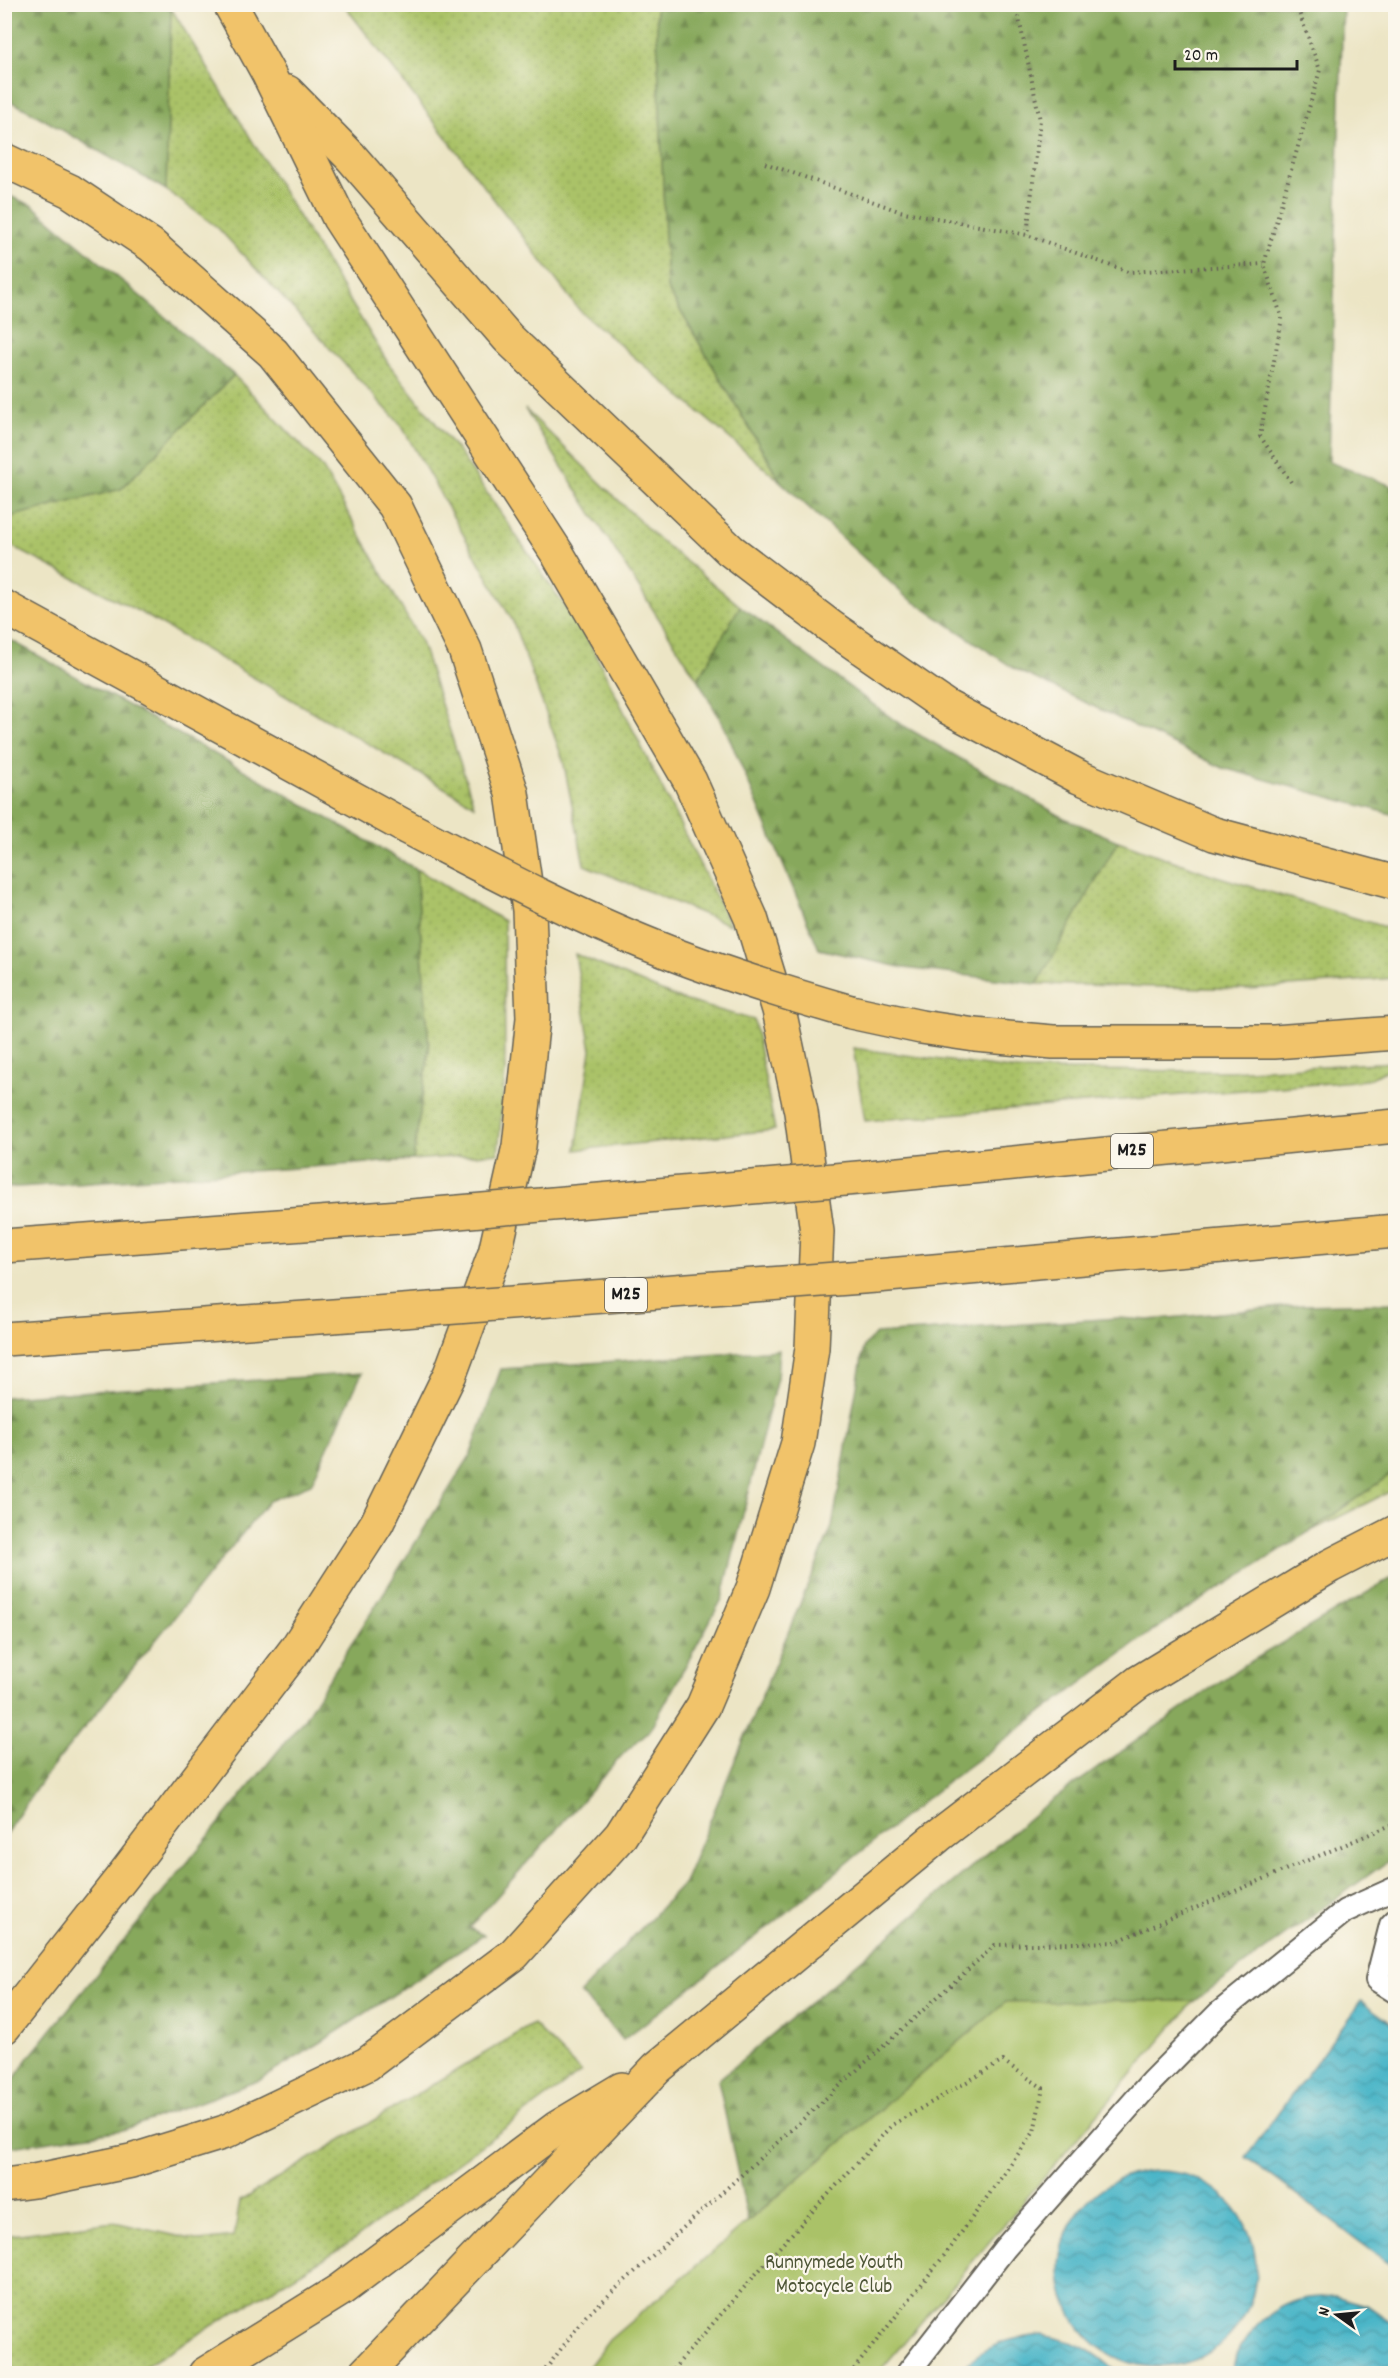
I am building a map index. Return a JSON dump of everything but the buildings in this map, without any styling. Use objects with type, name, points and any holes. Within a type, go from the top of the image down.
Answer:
[{"type":"highway","points":[[19,2183],[131,2161],[225,2132],[367,2064],[514,1954],[621,1835],[703,1706],[753,1588],[798,1443],[812,1348],[817,1233],[801,1112],[778,1010],[751,918],[690,781],[557,553],[339,218],[268,73],[230,4]]},
{"type":"highway","points":[[268,73],[351,157],[508,338],[730,550],[831,627],[947,707],[1079,777],[1214,834],[1395,883]]},
{"type":"highway","points":[[4,160],[70,191],[151,245],[273,353],[395,506],[465,650],[512,793],[529,910],[533,1018],[519,1146],[495,1253],[450,1374],[377,1523],[296,1649],[4,2027]]},
{"type":"highway","points":[[4,607],[404,826],[508,880],[600,924],[750,982],[851,1012],[921,1027],[975,1035],[1053,1042],[1274,1042],[1395,1033]]},
{"type":"highway","name":"M25","points":[[4,1246],[400,1217],[869,1177],[1395,1126]]},
{"type":"highway","name":"M25","points":[[4,1339],[376,1314],[876,1276],[1395,1231]]},
{"type":"highway","points":[[365,2373],[657,2068],[938,1836],[1140,1682],[1330,1566],[1395,1532]]},
{"type":"highway","points":[[206,2373],[339,2290],[557,2128],[657,2068]]},
{"type":"lane","points":[[907,2373],[1005,2248],[1151,2082],[1219,2013],[1345,1911],[1395,1888]]},
{"type":"lane","points":[[1395,1920],[1391,1925],[1377,1980],[1395,1992]]},
{"type":"path","points":[[1016,4],[1040,120],[1027,235]]},
{"type":"path","points":[[1291,482],[1260,436],[1282,318],[1264,264],[1320,70],[1296,4]]},
{"type":"path","points":[[765,163],[899,211],[1027,235],[1128,272],[1264,264]]},
{"type":"path","points":[[542,2373],[586,2316],[994,1945],[1115,1942],[1395,1823]]},
{"type":"path","points":[[669,2373],[776,2251],[892,2125],[1003,2061],[1043,2088],[1034,2132],[951,2247],[850,2373]]},
{"type":"green space","points":[[5,5],[169,5],[171,8],[166,190],[5,99]]},
{"type":"green space","points":[[344,5],[656,5],[667,288],[781,482],[580,311]]},
{"type":"green space","points":[[656,5],[1343,5],[1329,462],[1395,487],[1395,815],[1223,768],[1015,669],[904,595],[781,482],[667,288]]},
{"type":"green space","points":[[171,8],[388,363],[461,455],[591,645],[730,925],[584,865],[563,760],[513,622],[401,425],[217,227],[166,190]]},
{"type":"green space","points":[[5,194],[33,206],[234,375],[121,489],[5,518]]},
{"type":"green space","points":[[234,375],[322,467],[421,642],[474,805],[140,612],[5,543],[4,518],[121,489]]},
{"type":"green space","points":[[525,409],[655,536],[740,606],[698,680]]},
{"type":"green space","points":[[740,606],[897,722],[1064,818],[1118,841],[1037,984],[904,968],[819,949],[725,728],[698,680]]},
{"type":"green space","points":[[5,637],[416,869],[429,1049],[413,1160],[5,1188]]},
{"type":"green space","points":[[1118,841],[1213,875],[1395,930],[1395,978],[1249,989],[1037,984]]},
{"type":"green space","points":[[416,869],[504,921],[505,1072],[498,1153],[413,1160],[429,1049]]},
{"type":"green space","points":[[575,954],[680,999],[754,1020],[775,1130],[576,1150],[591,1050]]},
{"type":"green space","points":[[853,1048],[1017,1070],[1229,1071],[1395,1062],[1396,1066],[1367,1080],[865,1121]]},
{"type":"green space","points":[[1395,1303],[1395,1471],[1309,1532],[1151,1632],[947,1782],[781,1917],[623,2040],[580,1993],[684,1883],[832,1527],[864,1346],[876,1334],[1118,1318],[1149,1320],[1301,1305]]},
{"type":"green space","points":[[779,1350],[777,1378],[722,1599],[651,1729],[624,1753],[469,1928],[484,1935],[260,2080],[123,2130],[5,2148],[5,2092],[30,2056],[304,1719],[470,1456],[501,1369]]},
{"type":"green space","points":[[362,1373],[311,1484],[269,1501],[42,1780],[5,1835],[5,1397]]},
{"type":"green space","points":[[1395,1471],[1395,1489],[1309,1532]]},
{"type":"green space","points":[[1395,1576],[1395,1856],[1194,2001],[1006,2002],[748,2221],[718,2080],[1040,1809],[1238,1669]]},
{"type":"green space","name":"Runnymede Youth Motocycle Club","points":[[1194,2001],[878,2373],[584,2373],[609,2340],[1006,2002]]},
{"type":"green space","points":[[533,2024],[581,2072],[348,2244],[134,2373],[5,2373],[5,2236],[114,2222],[200,2241],[234,2237],[240,2201]]},
{"type":"water","points":[[1361,2001],[1395,2026],[1395,2268],[1246,2157]]},
{"type":"water","points":[[1158,2171],[1177,2173],[1195,2179],[1212,2188],[1227,2200],[1239,2215],[1248,2232],[1254,2250],[1256,2269],[1254,2288],[1248,2306],[1239,2323],[1227,2338],[1212,2350],[1195,2359],[1177,2365],[1158,2367],[1139,2365],[1121,2359],[1104,2350],[1089,2338],[1077,2323],[1068,2306],[1062,2288],[1060,2269],[1062,2250],[1068,2232],[1077,2215],[1089,2200],[1104,2188],[1121,2179],[1139,2173]]},
{"type":"water","points":[[1335,2296],[1367,2305],[1394,2324],[1395,2373],[1232,2373],[1240,2348],[1267,2317],[1290,2303],[1303,2299]]},
{"type":"water","points":[[1042,2335],[1083,2347],[1118,2373],[960,2373],[968,2363],[986,2349],[1019,2338]]}]
